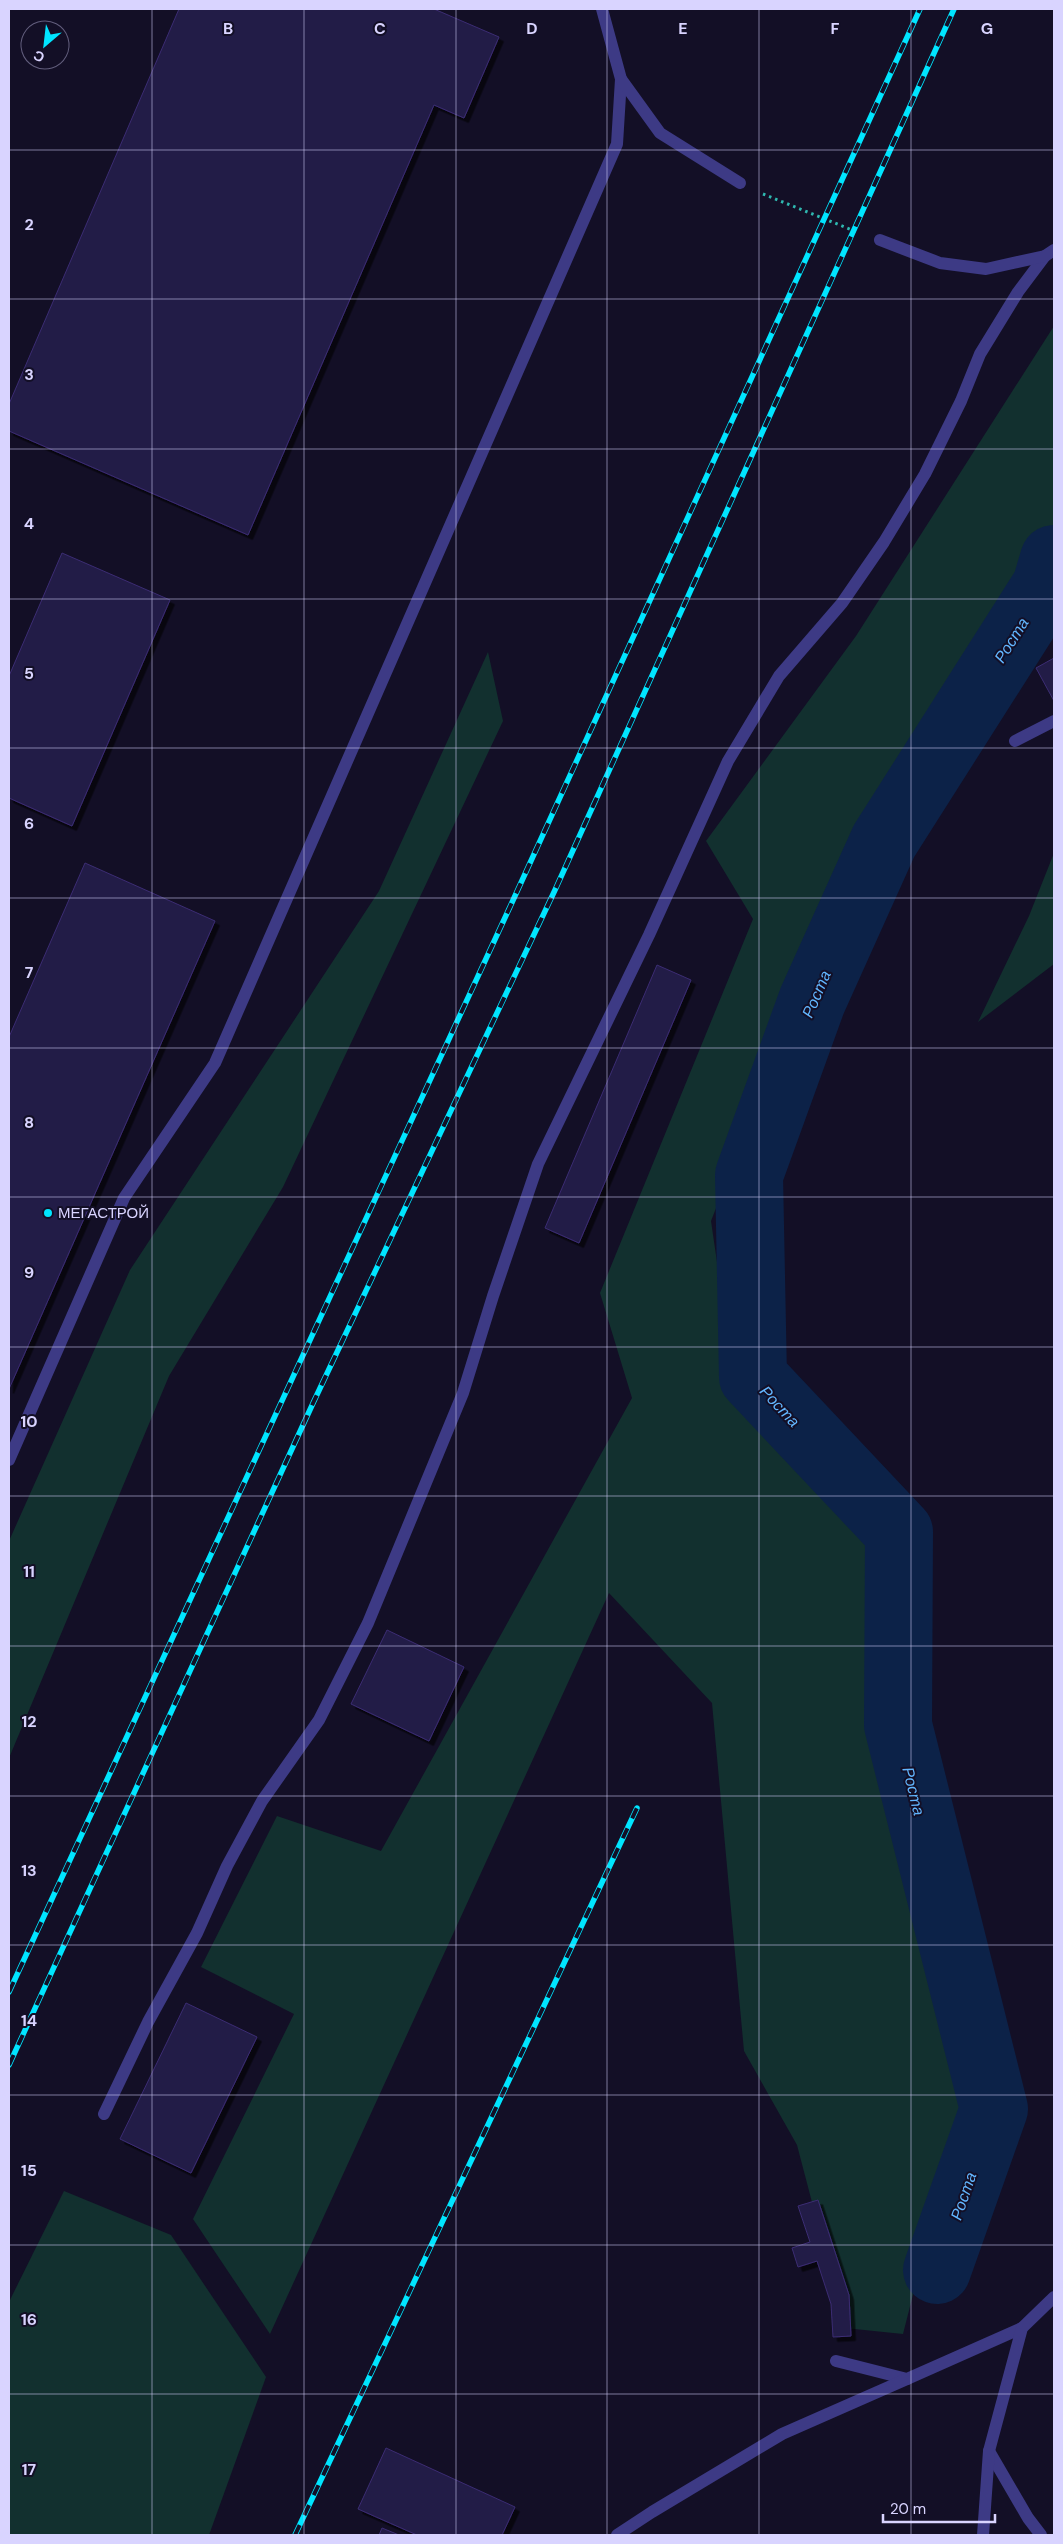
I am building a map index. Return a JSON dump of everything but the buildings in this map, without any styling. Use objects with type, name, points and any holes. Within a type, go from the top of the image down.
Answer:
[{"type":"street","points":[[9,1460],[124,1198],[215,1063],[617,144],[621,79],[602,9]]},
{"type":"street","points":[[621,79],[660,133],[740,183]]},
{"type":"street","points":[[880,240],[940,264],[986,269],[1050,253]]},
{"type":"street","points":[[104,2114],[148,2022],[197,1933],[227,1866],[262,1801],[319,1720],[368,1623],[463,1393],[492,1296],[538,1164],[649,935],[728,760],[779,676],[842,603],[884,542],[925,474],[962,402],[980,354],[1018,292],[1050,253]]},
{"type":"street","points":[[1015,740],[1054,721]]},
{"type":"street","points":[[617,2535],[782,2434],[1022,2328],[1054,2297]]},
{"type":"street","points":[[983,2535],[989,2451],[1022,2328]]},
{"type":"street","points":[[836,2361],[907,2379]]},
{"type":"street","points":[[989,2451],[1028,2518],[1041,2535]]},
{"type":"path","points":[[740,183],[853,230]]},
{"type":"green space","points":[[1054,326],[1054,600],[942,768],[875,904],[788,1024],[711,1221],[736,1392],[878,1537],[886,1734],[981,2049],[933,2216],[903,2334],[845,2328],[797,2145],[744,2051],[712,1703],[609,1593],[270,2334],[193,2219],[294,2014],[201,1967],[277,1816],[381,1851],[632,1398],[600,1293],[753,919],[706,841],[856,636]]},
{"type":"green space","points":[[488,652],[503,721],[283,1187],[169,1376],[9,1758],[9,1541],[130,1270],[379,891]]},
{"type":"green space","points":[[1054,853],[1054,964],[978,1022],[1029,916]]},
{"type":"green space","points":[[64,2191],[171,2235],[266,2377],[209,2535],[9,2535],[9,2302]]},
{"type":"waterway","name":"Роста","points":[[937,2270],[994,2109],[898,1725],[899,1532],[753,1377],[749,1175],[812,1001],[884,841],[1046,586],[1054,559]]},
{"type":"railway","points":[[9,1992],[509,909],[920,9]]},
{"type":"railway","points":[[9,2065],[314,1401],[555,890],[954,9]]},
{"type":"railway","points":[[295,2535],[637,1808]]},
{"type":"place","name":"МЕГАСТРОЙ","points":[[48,1213]]}]
